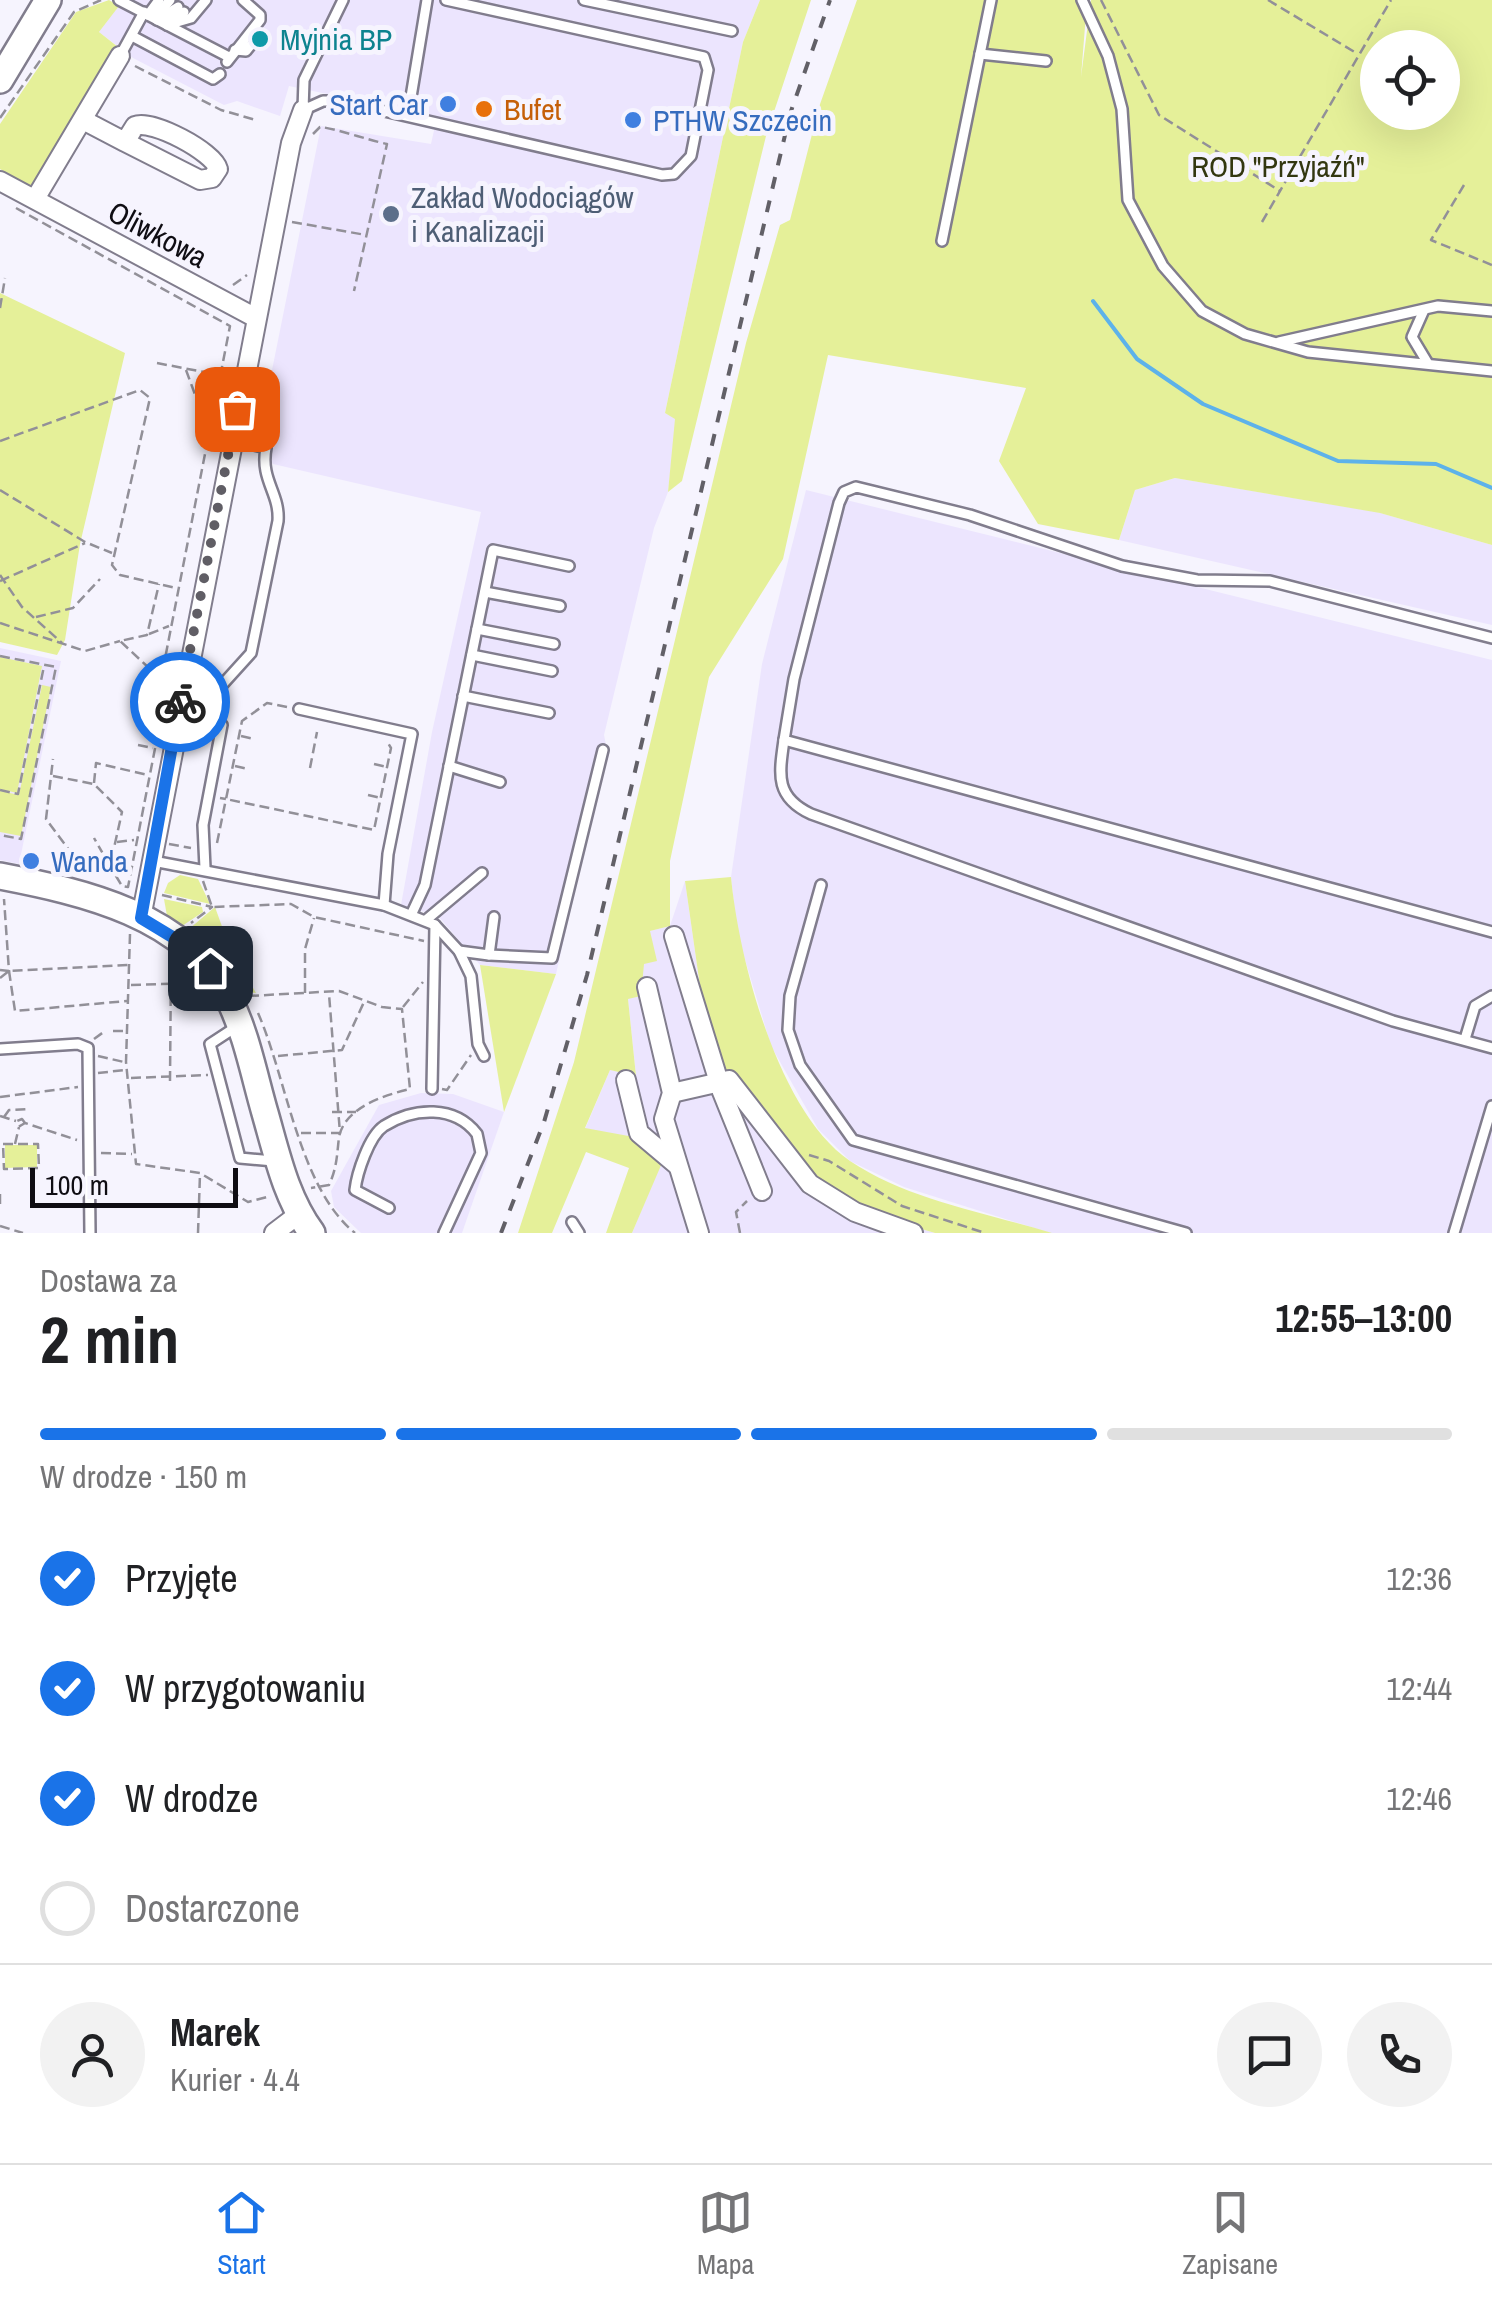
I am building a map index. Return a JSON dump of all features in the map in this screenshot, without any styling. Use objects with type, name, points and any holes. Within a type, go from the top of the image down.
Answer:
[{"type":"street","points":[[29,36],[48,0]]},
{"type":"street","points":[[0,80],[56,0]]},
{"type":"street","points":[[30,207],[83,120],[129,62]]},
{"type":"street","points":[[135,923],[153,860],[177,714],[291,142],[303,110]]},
{"type":"street","points":[[83,120],[125,142],[204,182],[218,169],[211,156],[150,124],[135,126],[125,142]]},
{"type":"street","name":"Oliwkowa","points":[[0,181],[30,207],[256,318]]},
{"type":"street","points":[[2,881],[96,899],[135,923],[177,938],[202,960],[248,1019],[279,1161],[306,1224],[274,1233]]},
{"type":"street","points":[[674,936],[718,1080],[762,1190]]},
{"type":"street","points":[[647,987],[672,1094],[664,1119],[698,1233]]},
{"type":"street","points":[[626,1080],[639,1133],[678,1165]]},
{"type":"street","points":[[672,1094],[718,1080],[732,1083],[810,1184],[855,1212],[913,1233]]},
{"type":"lane","points":[[119,0],[221,54],[246,51],[250,46]]},
{"type":"lane","points":[[140,0],[157,19],[191,18],[206,0]]},
{"type":"lane","points":[[160,0],[157,19],[163,53]]},
{"type":"lane","points":[[243,0],[260,15],[266,27]]},
{"type":"lane","points":[[343,0],[304,80],[303,110],[332,100],[662,175],[674,174],[691,156],[708,70],[704,57],[446,0]]},
{"type":"lane","points":[[408,115],[427,0]]},
{"type":"lane","points":[[584,0],[732,31]]},
{"type":"lane","points":[[942,241],[991,0]]},
{"type":"lane","points":[[1082,0],[1102,41],[1122,109],[1128,200],[1163,266],[1211,318],[1273,344],[1308,352],[1492,371]]},
{"type":"lane","points":[[157,19],[177,6]]},
{"type":"lane","points":[[129,62],[132,36],[177,6]]},
{"type":"lane","points":[[221,54],[260,15]]},
{"type":"lane","points":[[132,36],[209,73]]},
{"type":"lane","points":[[980,54],[1046,61]]},
{"type":"lane","points":[[1273,344],[1426,308],[1460,305],[1492,311]]},
{"type":"lane","points":[[1426,308],[1416,320],[1412,337],[1427,362]]},
{"type":"lane","points":[[177,714],[193,717],[252,653],[278,521],[279,511],[263,472],[266,448],[231,439]]},
{"type":"lane","points":[[1492,638],[1270,582],[1197,580],[1137,570],[866,488],[844,492],[794,680],[779,784],[787,800],[802,810],[1394,1020],[1492,1048]]},
{"type":"lane","points":[[412,914],[425,885],[493,550],[569,566]]},
{"type":"lane","points":[[485,592],[560,606]]},
{"type":"lane","points":[[477,629],[554,644]]},
{"type":"lane","points":[[472,656],[552,671]]},
{"type":"lane","points":[[463,696],[549,713]]},
{"type":"lane","points":[[299,709],[408,731],[412,738],[388,854],[384,905]]},
{"type":"lane","points":[[201,872],[203,826],[222,726]]},
{"type":"lane","points":[[784,740],[1492,932]]},
{"type":"lane","points":[[459,951],[552,958],[603,750]]},
{"type":"lane","points":[[449,766],[500,782]]},
{"type":"lane","points":[[153,860],[384,905],[431,922],[459,951],[471,976],[478,1044],[484,1056]]},
{"type":"lane","points":[[431,922],[482,873]]},
{"type":"lane","points":[[821,885],[790,996],[788,1030],[800,1065],[853,1140],[1186,1233]]},
{"type":"lane","points":[[488,955],[494,918]]},
{"type":"lane","points":[[426,1089],[436,943],[431,922]]},
{"type":"lane","points":[[1464,1039],[1475,1006],[1492,996]]},
{"type":"lane","points":[[248,1019],[210,1044],[216,1075],[240,1158],[279,1161]]},
{"type":"lane","points":[[0,1048],[78,1044],[90,1054],[90,1233]]},
{"type":"lane","points":[[1454,1233],[1492,1106]]},
{"type":"lane","points":[[389,1208],[355,1190],[375,1135],[385,1125],[436,1110],[454,1114],[478,1134],[480,1153],[444,1233]]},
{"type":"lane","points":[[572,1222],[579,1233]]},
{"type":"path","points":[[0,118],[72,15],[101,0]]},
{"type":"path","points":[[1102,0],[1160,115],[1280,191]]},
{"type":"path","points":[[1268,0],[1359,55]]},
{"type":"path","points":[[1262,222],[1391,0]]},
{"type":"path","points":[[129,62],[225,113],[256,120]]},
{"type":"path","points":[[310,138],[320,127],[387,144],[354,291]]},
{"type":"path","points":[[1464,185],[1431,240],[1492,265]]},
{"type":"path","points":[[30,207],[228,322],[170,626],[162,674],[166,686],[128,887],[122,886],[94,838]]},
{"type":"path","points":[[289,236],[292,222],[367,235]]},
{"type":"path","points":[[228,289],[254,270],[256,258],[268,261]]},
{"type":"path","points":[[0,308],[5,278]]},
{"type":"path","points":[[157,363],[220,375]]},
{"type":"path","points":[[185,368],[200,408],[211,420]]},
{"type":"path","points":[[0,442],[140,390],[150,398],[121,538],[114,554],[114,571],[177,588]]},
{"type":"path","points":[[0,490],[86,542],[114,554]]},
{"type":"path","points":[[63,644],[34,618],[1,579],[86,542]]},
{"type":"path","points":[[34,618],[73,608],[100,578]]},
{"type":"path","points":[[147,635],[159,584]]},
{"type":"path","points":[[0,623],[85,650],[170,626]]},
{"type":"path","points":[[120,641],[150,669]]},
{"type":"path","points":[[0,656],[56,667],[22,840],[0,835]]},
{"type":"path","points":[[0,790],[18,794],[44,664]]},
{"type":"path","points":[[299,709],[267,703],[242,720],[226,799],[374,830],[391,748],[378,725]]},
{"type":"path","points":[[310,768],[317,732]]},
{"type":"path","points":[[239,736],[254,739]]},
{"type":"path","points":[[138,745],[154,748]]},
{"type":"path","points":[[53,759],[46,819],[70,855],[110,866]]},
{"type":"path","points":[[94,784],[96,764],[149,775]]},
{"type":"path","points":[[374,764],[387,767]]},
{"type":"path","points":[[233,766],[248,769]]},
{"type":"path","points":[[52,775],[94,784],[122,812],[110,866]]},
{"type":"path","points":[[368,795],[381,798]]},
{"type":"path","points":[[115,843],[136,840]]},
{"type":"path","points":[[88,875],[92,862]]},
{"type":"path","points":[[201,872],[212,907]]},
{"type":"path","points":[[2,881],[3,925],[15,1011],[129,1001]]},
{"type":"path","points":[[160,895],[212,907],[290,904],[314,917],[436,943]]},
{"type":"path","points":[[182,931],[212,907]]},
{"type":"path","points":[[304,993],[306,949],[314,917]]},
{"type":"path","points":[[135,923],[126,1070],[130,1078],[136,1164],[200,1173],[198,1233]]},
{"type":"path","points":[[0,970],[34,972],[130,965]]},
{"type":"path","points":[[0,978],[8,970]]},
{"type":"path","points":[[129,985],[206,983]]},
{"type":"path","points":[[170,1078],[171,987]]},
{"type":"path","points":[[318,1187],[326,1188],[332,1180],[340,1133],[335,1112],[329,992]]},
{"type":"path","points":[[250,996],[329,992],[402,1009],[410,1090]]},
{"type":"path","points":[[275,1056],[342,1050],[365,1001]]},
{"type":"path","points":[[248,1019],[275,1056],[318,1187],[334,1214],[355,1233]]},
{"type":"path","points":[[113,1031],[128,1030]]},
{"type":"path","points":[[446,1090],[478,1044]]},
{"type":"path","points":[[90,1054],[126,1062]]},
{"type":"path","points":[[0,1097],[90,1081],[126,1070]]},
{"type":"path","points":[[130,1078],[216,1075]]},
{"type":"path","points":[[300,1133],[340,1133],[371,1101],[426,1089]]},
{"type":"path","points":[[2,1116],[10,1110],[27,1110],[15,1144]]},
{"type":"path","points":[[335,1112],[358,1112]]},
{"type":"path","points":[[2,1116],[90,1144],[104,1156],[135,1154]]},
{"type":"path","points":[[3,1144],[15,1144],[38,1144],[38,1168],[4,1169],[3,1144]]},
{"type":"path","points":[[784,1148],[829,1161],[902,1206],[985,1233]]},
{"type":"path","points":[[0,1194],[0,1209]]},
{"type":"path","points":[[736,1212],[740,1233]]},
{"type":"path","points":[[0,1226],[23,1233]]},
{"type":"shaded area","points":[[123,0],[760,0],[743,42],[665,413],[676,418],[668,492],[654,528],[604,735],[607,750],[556,974],[480,965],[438,916],[401,905],[432,732],[481,512],[273,464],[259,435],[321,126],[431,144],[437,117],[289,86],[280,116],[237,101],[224,105],[133,58],[99,32]]},
{"type":"shaded area","points":[[1175,478],[1377,512],[1492,545],[1492,625],[1119,540],[1135,490]]},
{"type":"shaded area","points":[[806,490],[1492,660],[1492,1233],[1050,1233],[904,1187],[850,1161],[818,1129],[771,1046],[737,933],[731,877],[762,664]]},
{"type":"shaded area","points":[[0,648],[61,661],[19,864],[0,860]]},
{"type":"shaded area","points":[[685,881],[702,1000],[725,1069],[744,1082],[765,1119],[858,1210],[935,1233],[632,1233],[661,1163],[585,1129],[610,1070],[636,1075],[628,999],[644,964],[650,931],[670,926]]},
{"type":"shaded area","points":[[421,1093],[453,1094],[504,1112],[462,1233],[361,1233],[334,1207],[331,1191],[379,1105]]},
{"type":"green space","points":[[109,0],[119,6],[99,32],[118,47],[30,187],[0,169],[0,124],[76,12]]},
{"type":"green space","points":[[760,0],[811,0],[766,136],[682,481],[668,492],[675,419],[665,413],[743,42]]},
{"type":"green space","name":"ROD \"Przyjaźń\"","points":[[857,0],[1076,0],[1086,14],[1081,77],[1091,0],[1492,0],[1492,545],[1380,513],[1175,478],[1135,490],[1119,540],[1038,524],[999,461],[1026,388],[828,355],[783,559],[709,677],[670,861],[670,926],[650,931],[657,961],[644,964],[641,996],[628,999],[636,1076],[610,1070],[585,1128],[634,1137],[662,1163],[632,1233],[606,1233],[629,1168],[586,1152],[552,1233],[518,1233],[574,1062],[746,343],[780,225],[790,220],[819,107]]},
{"type":"green space","points":[[0,293],[125,353],[80,544],[65,640],[57,655],[0,642]]},
{"type":"green space","points":[[0,657],[42,666],[17,793],[0,789]]},
{"type":"green space","points":[[42,685],[51,687],[21,836],[0,832],[0,791],[19,795]]},
{"type":"green space","points":[[180,875],[198,879],[210,904],[164,893],[168,883]]},
{"type":"green space","points":[[731,877],[743,950],[766,1032],[802,1108],[825,1138],[850,1161],[897,1186],[1052,1233],[935,1233],[858,1210],[813,1181],[765,1119],[744,1082],[725,1069],[702,1000],[685,881]]},
{"type":"green space","points":[[164,899],[202,907],[203,912],[182,926],[167,916]]},
{"type":"green space","points":[[215,907],[229,946],[256,993],[240,991],[212,952],[189,929]]},
{"type":"green space","points":[[480,965],[556,974],[504,1112]]},
{"type":"green space","points":[[5,1145],[37,1145],[37,1167],[5,1168]]},
{"type":"waterway","points":[[1093,301],[1137,359],[1203,404],[1338,461],[1436,464],[1492,488]]},
{"type":"railway","points":[[501,1233],[544,1122],[587,975],[790,114],[830,0]]},
{"type":"way so far","points":[[180,702],[237,409]]},
{"type":"place","name":"Myjnia BP","points":[[260,39]]},
{"type":"place","name":"Start Car","points":[[448,104]]},
{"type":"place","name":"Bufet","points":[[484,109]]},
{"type":"place","name":"PTHW Szczecin","points":[[633,120]]},
{"type":"place","name":"Zakład Wodociągów i Kanalizacji","points":[[391,214]]},
{"type":"place","name":"Wanda","points":[[31,861]]},
{"type":"route","points":[[180,702],[141,918],[184,944],[210,968]]}]
